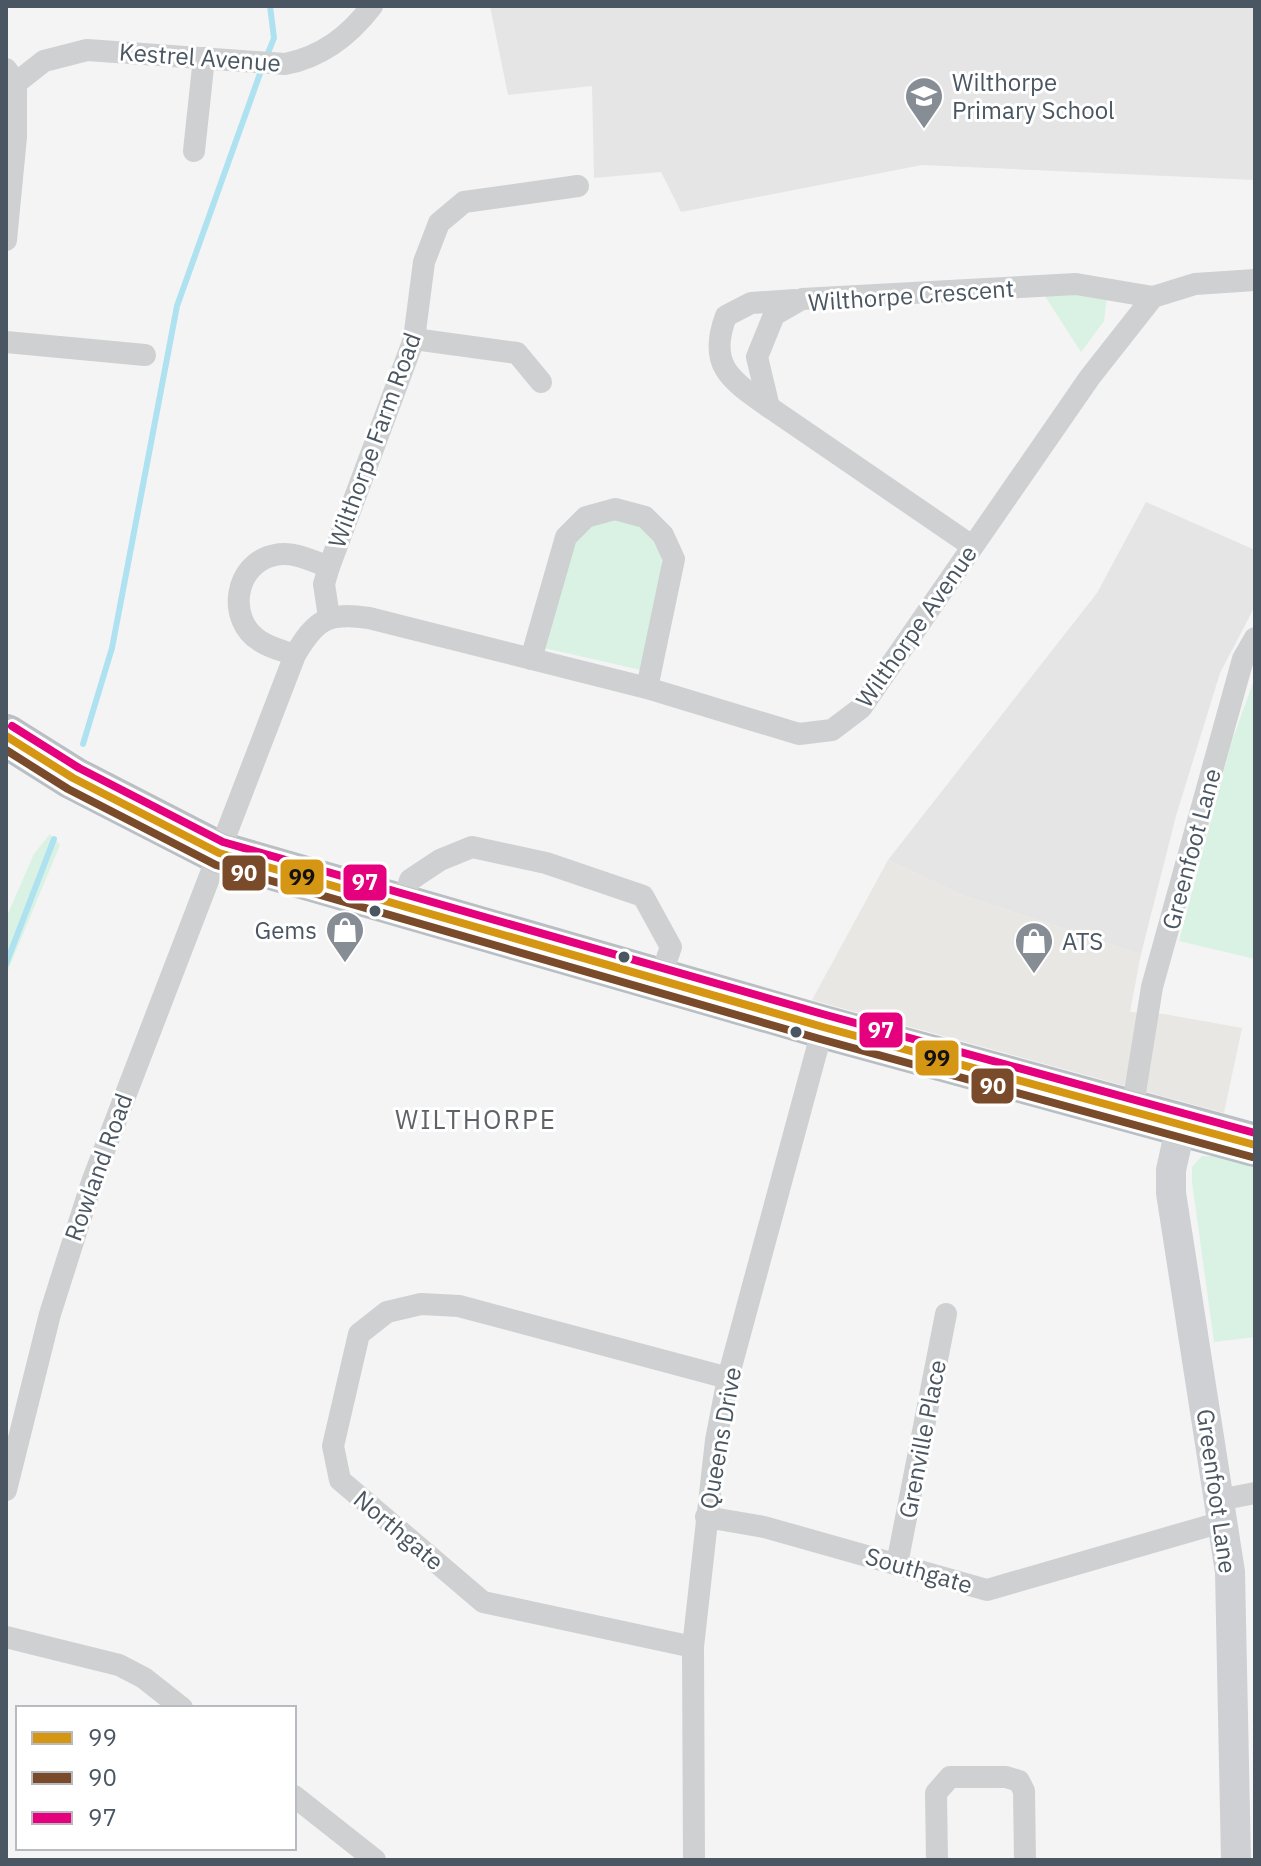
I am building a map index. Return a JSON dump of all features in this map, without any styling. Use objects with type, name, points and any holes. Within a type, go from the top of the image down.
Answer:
[{"type":"highway","points":[[6,736],[73,778],[219,853],[401,908],[660,978],[823,1027],[1255,1145]]},
{"type":"street","name":"Kestrel Avenue","points":[[11,76],[44,61],[87,50],[285,64],[303,61],[346,35],[372,6]]},
{"type":"street","points":[[194,151],[204,58]]},
{"type":"street","points":[[6,240],[11,76]]},
{"type":"street","name":"Wilthorpe Farm Road","points":[[329,567],[414,339],[424,262],[439,223],[464,202],[578,186]]},
{"type":"street","points":[[1153,297],[1195,284],[1255,280]]},
{"type":"street","name":"Wilthorpe Crescent","points":[[769,407],[757,357],[774,315],[802,299],[1076,284],[1153,297]]},
{"type":"street","name":"Wilthorpe Avenue","points":[[329,617],[369,618],[647,688],[799,734],[832,730],[861,708],[1090,377],[1153,297]]},
{"type":"street","points":[[802,299],[751,303],[726,316],[719,335],[719,354],[729,378],[972,546]]},
{"type":"street","points":[[414,339],[517,353],[541,382]]},
{"type":"street","points":[[6,342],[145,355]]},
{"type":"street","points":[[531,659],[566,537],[586,517],[615,509],[645,517],[663,535],[674,559],[647,688]]},
{"type":"street","points":[[219,853],[295,655],[316,625],[329,617],[324,584],[329,567],[290,554],[274,555],[247,572],[240,586],[239,610],[249,632],[261,642],[295,655]]},
{"type":"street","name":"Greenfoot Lane","points":[[1132,1111],[1152,987],[1243,659],[1255,638]]},
{"type":"street","points":[[401,908],[410,880],[440,860],[472,847],[546,863],[643,896],[671,947],[660,978]]},
{"type":"street","name":"Rowland Road","points":[[6,1490],[70,1246],[144,1041],[219,853]]},
{"type":"street","name":"Queens Drive","points":[[694,1860],[693,1647],[706,1517],[728,1378],[823,1027]]},
{"type":"street","name":"Greenfoot Lane","points":[[1181,1125],[1171,1170],[1171,1193],[1230,1572],[1236,1860]]},
{"type":"street","name":"Northgate","points":[[693,1647],[483,1602],[340,1480],[333,1446],[359,1334],[387,1312],[421,1304],[459,1306],[728,1378]]},
{"type":"street","name":"Grenville Place","points":[[897,1564],[946,1314]]},
{"type":"street","name":"Southgate","points":[[706,1517],[764,1527],[987,1590],[1221,1511],[1255,1493]]},
{"type":"street","points":[[6,1637],[119,1665],[144,1678],[179,1706]]},
{"type":"street","points":[[937,1860],[936,1793],[950,1777],[1006,1777],[1019,1781],[1024,1791],[1025,1860]]},
{"type":"street","points":[[296,1798],[375,1860]]},
{"type":"shaded area","name":"Wilthorpe Primary School","points":[[490,6],[1255,6],[1255,180],[922,165],[681,212],[661,172],[594,178],[592,86],[508,95]]},
{"type":"shaded area","points":[[1146,502],[1255,550],[1255,606],[1220,673],[1176,816],[1141,954],[962,895],[888,860],[1097,593]]},
{"type":"shaded area","points":[[888,860],[962,895],[1141,954],[1130,1012],[1164,1014],[1242,1028],[1224,1113],[812,1000]]},
{"type":"green space","points":[[1043,293],[1107,296],[1104,321],[1081,352]]},
{"type":"green space","points":[[612,516],[645,527],[660,545],[659,585],[641,670],[544,648],[572,542],[587,527]]},
{"type":"green space","points":[[1255,677],[1255,959],[1179,941],[1231,744]]},
{"type":"green space","points":[[50,834],[60,845],[6,975],[6,918],[34,854]]},
{"type":"green space","points":[[1202,1156],[1223,1156],[1255,1165],[1255,1337],[1214,1342],[1192,1182],[1192,1167]]},
{"type":"waterway","points":[[266,58],[274,38],[270,6]]},
{"type":"waterway","points":[[83,744],[112,648],[177,306],[262,68]]},
{"type":"waterway","points":[[6,964],[54,839]]},
{"type":"transit line","name":"97","points":[[12,726],[79,768],[223,842],[826,1015],[1255,1133]]},
{"type":"transit line","name":"99","points":[[6,736],[73,778],[219,853],[823,1027],[1255,1145]]},
{"type":"transit line","name":"90","points":[[6,750],[68,789],[216,865],[820,1039],[1252,1157]]},
{"type":"place","name":"Wilthorpe Primary School","points":[[924,130]]},
{"type":"place","name":"Gems","points":[[345,964]]},
{"type":"place","name":"ATS","points":[[1034,975]]},
{"type":"district","name":"WILTHORPE","points":[[476,1119]]}]
